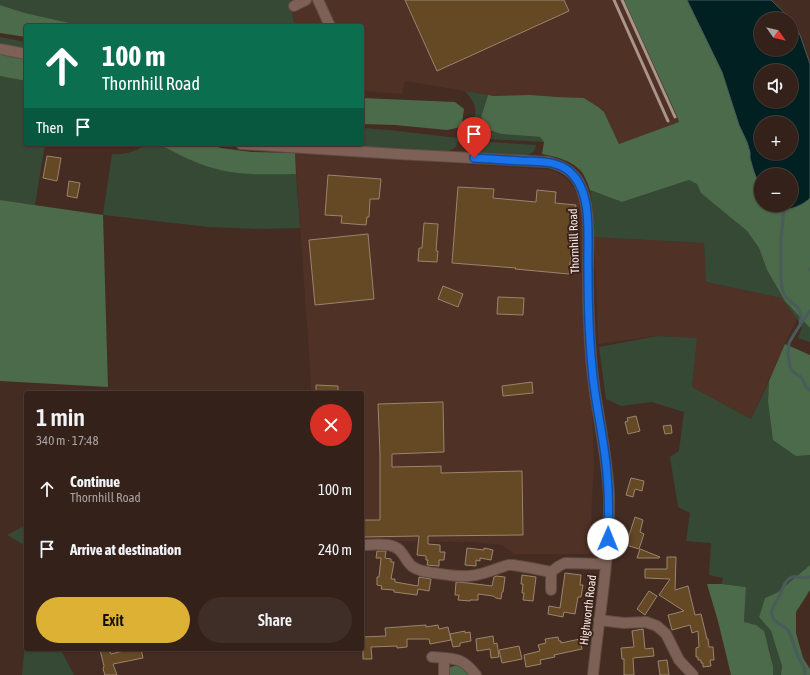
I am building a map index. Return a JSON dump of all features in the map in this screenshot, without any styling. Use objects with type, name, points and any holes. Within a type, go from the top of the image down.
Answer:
[{"type":"street","points":[[294,6],[306,0]]},
{"type":"street","points":[[318,0],[329,24]]},
{"type":"street","points":[[0,49],[24,54]]},
{"type":"street","name":"Thornhill Road","points":[[272,146],[537,161],[555,164],[569,171],[580,184],[585,199],[588,219],[589,319],[596,405]]},
{"type":"street","name":"Highworth Road","points":[[593,675],[608,534],[608,482],[602,432],[596,405]]},
{"type":"street","points":[[364,545],[383,544],[396,547],[410,564],[418,570],[445,575],[476,575],[508,565],[551,572],[565,563],[606,564]]},
{"type":"street","points":[[550,590],[551,572]]},
{"type":"street","points":[[599,620],[624,623],[646,622],[657,626],[666,634],[678,660],[693,675]]},
{"type":"street","points":[[432,657],[456,659],[468,665],[476,675]]},
{"type":"street","points":[[444,658],[444,674]]},
{"type":"shaded area","points":[[624,0],[679,122],[619,144],[604,112],[584,98],[530,95],[493,96],[405,81],[402,94],[364,91],[364,24],[292,24],[294,23],[290,1]]},
{"type":"shaded area","points":[[295,153],[553,170],[569,181],[578,195],[581,206],[594,466],[590,546],[592,554],[514,554],[502,545],[474,542],[364,541],[364,391],[311,391]]},
{"type":"shaded area","points":[[593,237],[704,243],[706,282],[781,298],[797,319],[751,419],[692,387],[697,338],[654,336],[598,344]]},
{"type":"green space","points":[[0,0],[291,0],[294,23],[74,24],[25,13],[0,5]]},
{"type":"green space","points":[[624,0],[687,0],[722,72],[739,125],[747,142],[754,172],[754,212],[798,212],[798,206],[810,198],[810,328],[785,301],[767,270],[759,248],[747,231],[701,193],[697,184],[689,180],[622,202],[590,190],[582,172],[568,162],[542,154],[544,142],[540,137],[502,134],[489,130],[481,117],[488,95],[530,95],[584,98],[604,112],[619,144],[679,122]]},
{"type":"green space","points":[[0,5],[25,13],[74,24],[24,24],[24,37],[0,33]]},
{"type":"green space","points":[[0,37],[24,42],[24,50],[0,46]]},
{"type":"green space","points":[[0,51],[24,57],[24,81],[0,76]]},
{"type":"green space","points":[[0,76],[24,81],[24,146],[45,146],[35,205],[0,200]]},
{"type":"green space","points":[[465,91],[488,95],[481,117],[502,134],[540,137],[544,142],[489,139],[466,135],[475,116],[475,108],[473,101]]},
{"type":"green space","points":[[364,98],[455,102],[464,109],[462,123],[457,128],[447,130],[395,125],[364,124]]},
{"type":"green space","points":[[364,128],[458,138],[457,145],[454,149],[442,152],[340,146],[364,146]]},
{"type":"green space","points":[[464,139],[536,145],[533,152],[527,155],[471,153],[464,149]]},
{"type":"green space","points":[[162,146],[193,161],[220,170],[242,173],[296,174],[300,228],[256,229],[209,227],[103,215],[112,154],[130,152],[142,147]]},
{"type":"green space","points":[[162,146],[214,146],[251,152],[295,153],[296,174],[248,174],[229,172],[212,168]]},
{"type":"green space","points":[[689,180],[697,184],[702,193],[747,231],[759,248],[767,270],[785,301],[810,328],[810,342],[798,338],[802,328],[781,298],[706,282],[704,243],[593,237],[593,210],[590,190],[622,202]]},
{"type":"green space","points":[[0,200],[103,215],[108,387],[0,381]]},
{"type":"green space","points":[[657,336],[697,338],[692,387],[751,419],[769,381],[768,401],[796,456],[810,455],[810,565],[778,592],[765,598],[759,617],[771,631],[782,666],[781,675],[773,675],[773,666],[769,648],[744,622],[746,587],[722,584],[723,578],[709,575],[711,543],[686,541],[690,513],[678,507],[670,457],[679,451],[684,412],[652,402],[621,406],[606,399],[599,347]]},
{"type":"green space","points":[[785,344],[810,355],[810,455],[796,456],[773,440],[768,401],[769,381]]},
{"type":"green space","points":[[24,526],[24,545],[7,535]]},
{"type":"green space","points":[[810,565],[810,590],[796,612],[796,633],[803,658],[810,669],[810,675],[781,675],[782,666],[771,631],[759,617],[765,598],[778,592]]},
{"type":"green space","points":[[707,584],[746,587],[744,622],[756,625],[764,631],[773,666],[773,675],[731,675],[718,621]]},
{"type":"green space","points":[[24,651],[62,651],[74,675],[22,675]]},
{"type":"green space","points":[[459,665],[473,675],[449,675],[450,667]]},
{"type":"water","points":[[687,0],[771,0],[784,12],[754,12],[754,56],[798,56],[798,30],[810,64],[810,198],[798,206],[798,168],[754,168],[754,172],[747,142],[739,125],[722,72]]},
{"type":"building","points":[[405,0],[564,0],[569,11],[437,71]]},
{"type":"building","points":[[47,156],[61,158],[57,181],[43,178]]},
{"type":"building","points":[[328,175],[381,179],[379,199],[370,199],[369,217],[367,217],[366,225],[341,223],[342,216],[325,215]]},
{"type":"building","points":[[69,181],[80,183],[77,198],[67,196]]},
{"type":"building","points":[[458,187],[494,189],[493,198],[536,202],[537,190],[556,192],[555,203],[576,205],[569,274],[452,263]]},
{"type":"building","points":[[424,223],[438,224],[436,251],[438,251],[437,262],[418,261],[419,248],[422,248]]},
{"type":"building","points":[[368,234],[374,299],[315,305],[309,240]]},
{"type":"building","points":[[443,286],[463,294],[458,307],[438,299]]},
{"type":"building","points":[[498,297],[524,298],[523,315],[497,314]]},
{"type":"building","points":[[532,382],[533,393],[503,396],[502,386]]},
{"type":"building","points":[[316,385],[338,386],[338,391],[316,391]]},
{"type":"building","points":[[443,402],[444,452],[392,454],[392,467],[441,466],[441,473],[522,471],[523,535],[428,536],[428,544],[440,545],[440,552],[445,552],[444,560],[439,560],[439,566],[427,565],[428,560],[426,560],[426,556],[417,555],[419,536],[364,537],[364,520],[380,520],[378,404]]},
{"type":"building","points":[[636,416],[640,431],[628,434],[625,422],[628,421],[627,418]]},
{"type":"building","points":[[671,425],[672,433],[665,434],[663,426]]},
{"type":"building","points":[[631,478],[644,481],[642,491],[635,489],[633,497],[626,495]]},
{"type":"building","points":[[635,517],[643,520],[640,532],[644,534],[639,549],[626,545]]},
{"type":"building","points":[[467,548],[484,550],[484,548],[493,550],[491,560],[480,558],[480,561],[476,560],[476,566],[465,565]]},
{"type":"building","points":[[640,549],[660,557],[637,558]]},
{"type":"building","points":[[377,551],[386,551],[385,558],[391,559],[391,562],[394,562],[391,579],[395,579],[395,582],[418,586],[419,577],[431,579],[429,591],[418,589],[417,595],[381,589],[382,586],[377,585],[381,558],[376,558]]},
{"type":"building","points":[[667,557],[676,557],[675,590],[688,586],[695,615],[701,614],[709,647],[713,647],[714,660],[710,660],[711,666],[703,667],[701,660],[698,660],[698,657],[696,657],[696,648],[699,647],[698,631],[692,633],[690,625],[672,630],[668,615],[684,611],[659,595],[670,579],[645,578],[645,569],[667,569]]},
{"type":"building","points":[[565,573],[581,575],[580,585],[583,585],[581,597],[578,597],[575,614],[564,612],[563,617],[548,614],[549,606],[560,608]]},
{"type":"building","points":[[522,575],[536,577],[533,601],[523,600],[523,584],[521,584]]},
{"type":"building","points":[[494,577],[505,577],[501,599],[493,596],[478,594],[478,600],[458,600],[459,595],[455,595],[456,582],[492,586]]},
{"type":"building","points":[[649,591],[657,596],[645,615],[637,609]]},
{"type":"building","points":[[426,625],[426,627],[438,625],[439,629],[448,627],[451,640],[430,644],[429,639],[407,639],[407,647],[371,647],[372,659],[363,659],[364,637],[386,636],[385,628]]},
{"type":"building","points":[[643,629],[645,649],[653,648],[654,656],[633,658],[634,675],[624,675],[624,659],[622,659],[621,648],[634,647],[632,631]]},
{"type":"building","points":[[465,631],[465,633],[470,632],[471,641],[460,643],[460,646],[453,647],[450,634]]},
{"type":"building","points":[[493,636],[494,644],[497,643],[499,657],[491,658],[490,649],[477,651],[476,639]]},
{"type":"building","points":[[558,637],[561,643],[580,639],[582,649],[554,655],[555,657],[540,660],[541,664],[526,667],[524,655],[540,651],[538,645],[546,643],[545,639]]},
{"type":"building","points":[[519,646],[522,659],[502,663],[499,650]]},
{"type":"building","points":[[100,651],[109,651],[111,654],[124,651],[141,651],[143,658],[113,664],[117,675],[105,675],[103,669],[104,666]]},
{"type":"building","points":[[667,660],[669,675],[660,675],[658,661]]},
{"type":"waterway","points":[[784,212],[781,238],[781,282],[783,292],[798,308],[801,318],[800,325],[789,343],[788,353],[790,367],[792,371],[802,378],[806,387],[810,390]]},
{"type":"waterway","points":[[802,322],[810,311]]},
{"type":"waterway","points":[[805,675],[789,632],[774,620],[772,612],[784,584],[788,580],[792,577],[810,577]]},
{"type":"railway","points":[[614,0],[668,121]]},
{"type":"railway","points":[[622,0],[675,117]]},
{"type":"route","points":[[474,158],[548,162],[563,167],[569,171],[580,184],[585,199],[588,219],[591,356],[596,405],[602,432],[607,472],[609,497],[608,539]]}]
